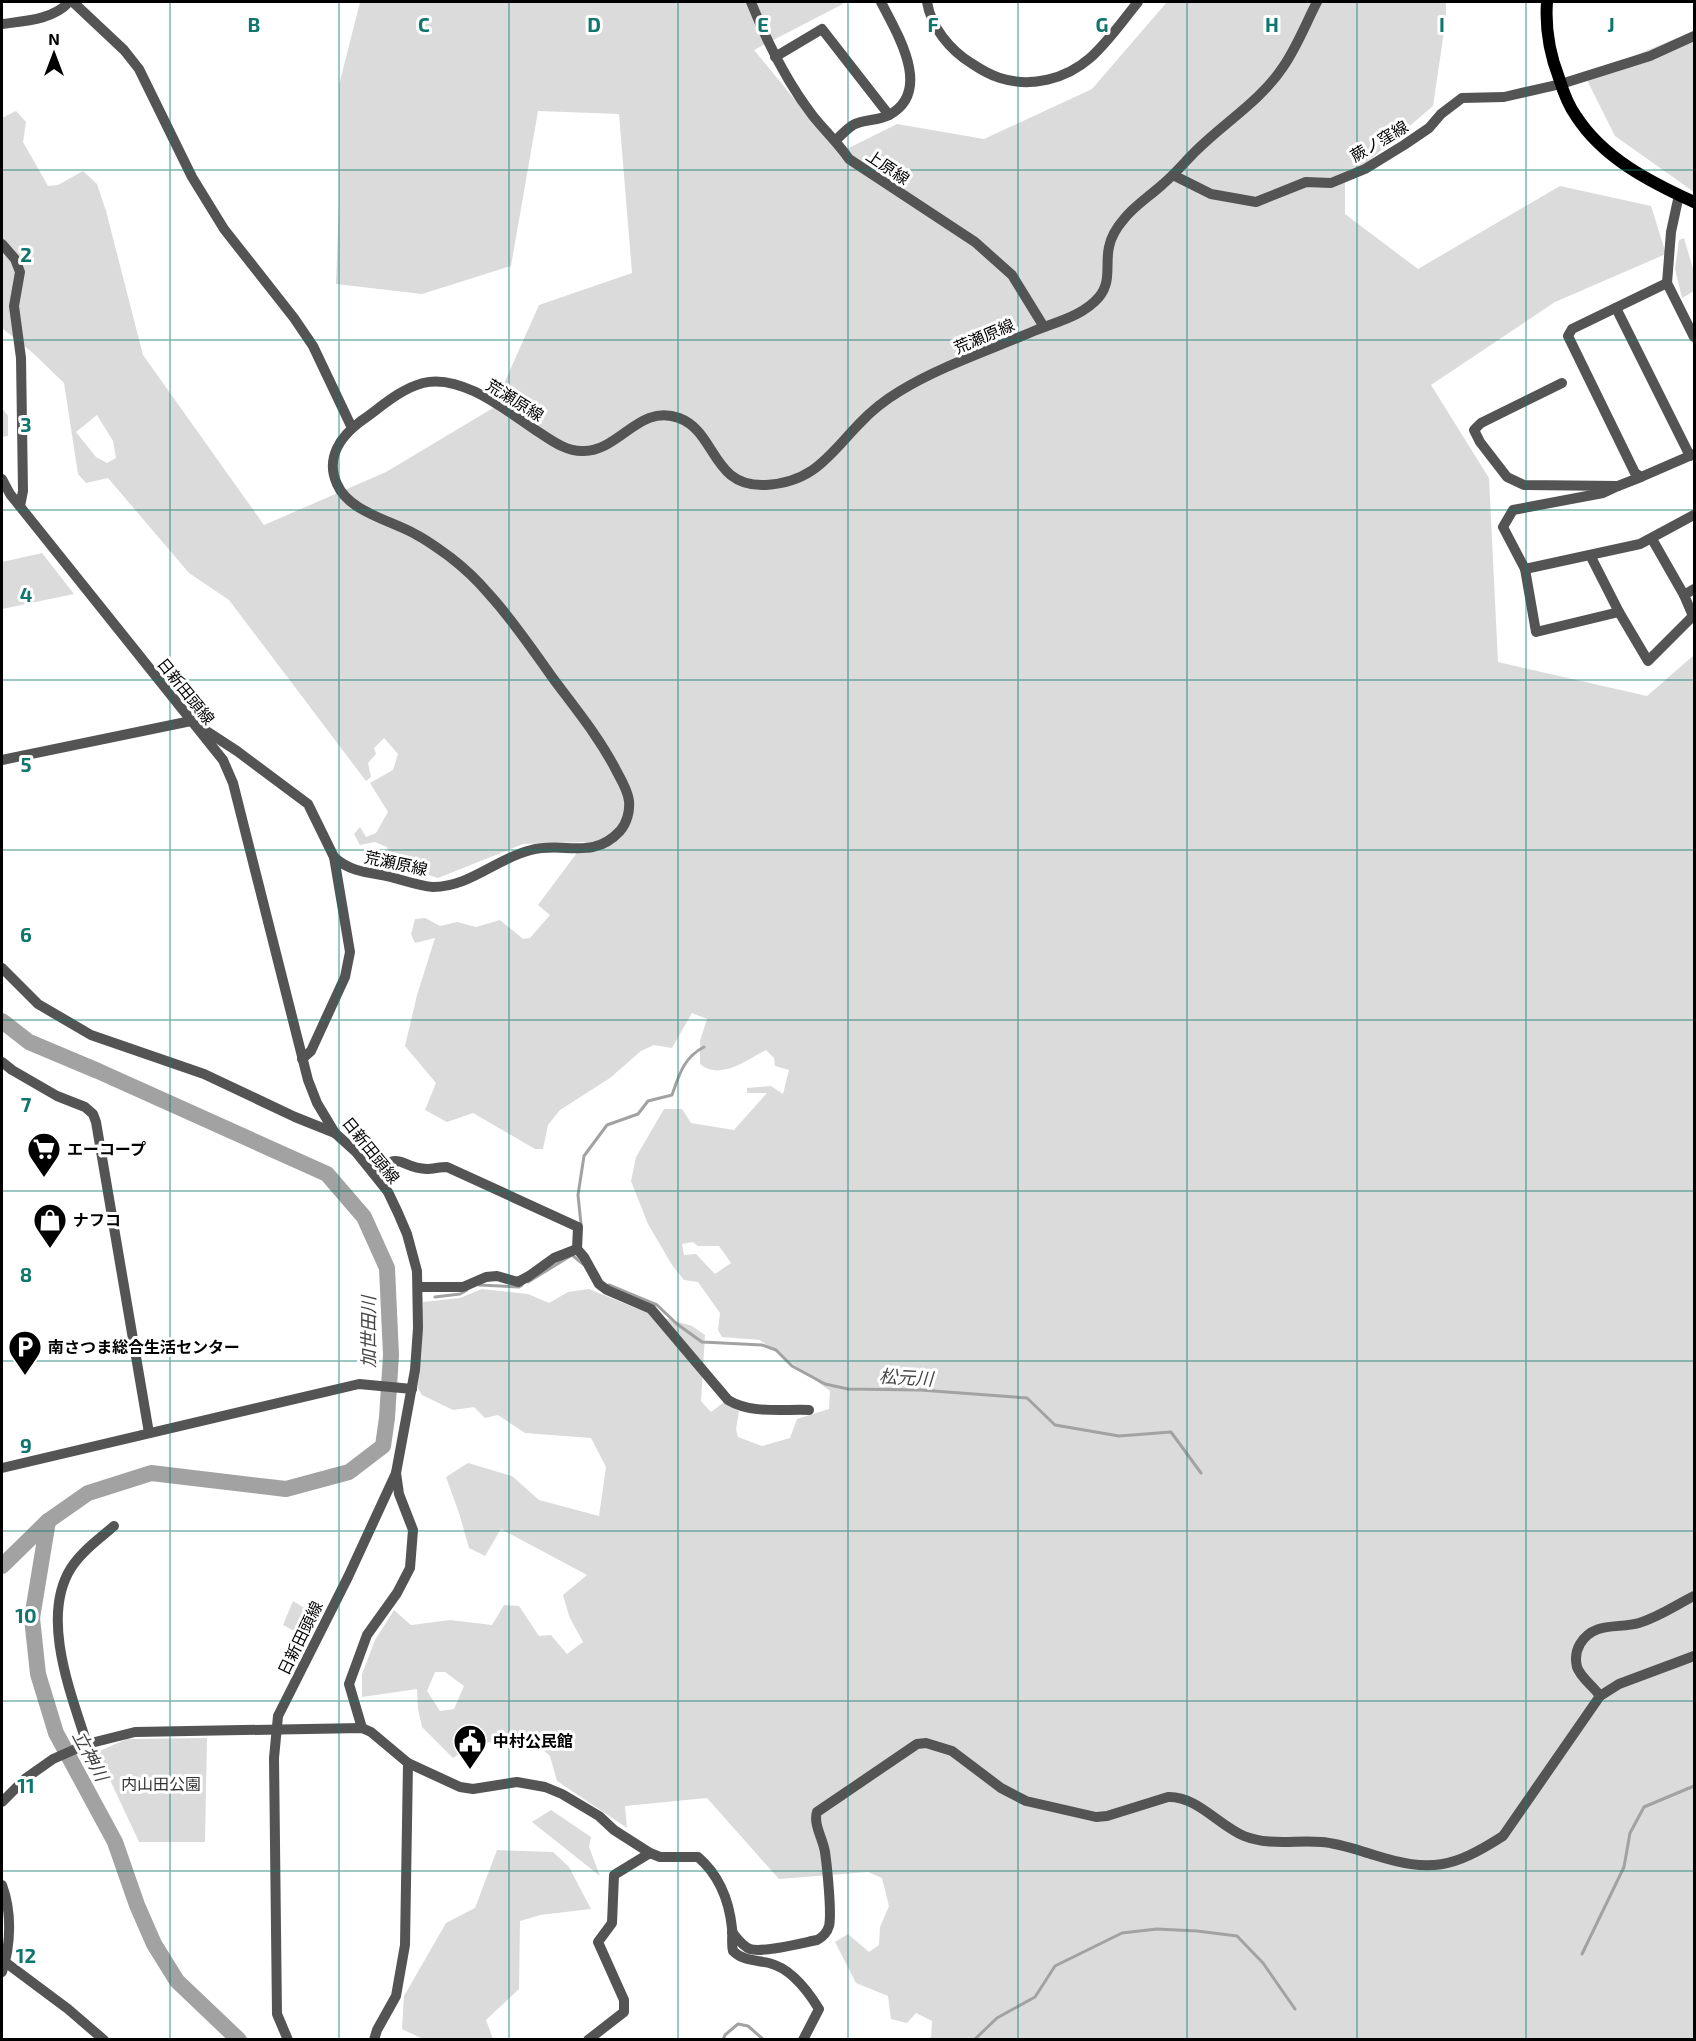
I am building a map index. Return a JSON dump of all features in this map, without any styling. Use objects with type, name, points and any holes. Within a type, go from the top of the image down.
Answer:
[{"type":"main road","points":[[1547,2],[1546,31],[1551,58],[1576,117],[1618,161],[1695,202]]},
{"type":"street","points":[[2,24],[51,14],[71,2],[124,50],[139,69],[192,177],[224,229],[294,318],[313,346],[352,428]]},
{"type":"street","name":"上原線","points":[[751,2],[775,57],[813,116],[836,140],[849,159],[975,242],[1012,275],[1044,327]]},
{"type":"street","points":[[836,140],[854,124],[889,115],[901,105],[909,92],[909,59],[881,2]]},
{"type":"street","points":[[927,2],[938,32],[957,55],[1000,78],[1034,83],[1058,77],[1088,60],[1138,2]]},
{"type":"street","name":"荒瀬原線","points":[[334,857],[340,864],[360,872],[433,887],[463,881],[533,849],[588,850],[620,831],[626,822],[629,810],[629,797],[597,737],[488,592],[454,560],[417,535],[361,508],[345,496],[337,484],[332,467],[335,449],[352,428],[406,390],[421,383],[434,381],[450,383],[483,395],[560,446],[580,452],[593,450],[641,420],[654,416],[675,416],[686,420],[696,430],[726,472],[736,479],[760,486],[786,482],[805,475],[829,458],[861,421],[882,402],[901,390],[938,371],[1078,313],[1101,295],[1109,276],[1108,251],[1113,236],[1127,215],[1267,87],[1284,66],[1317,2]]},
{"type":"street","points":[[775,57],[822,29],[889,115]]},
{"type":"street","name":"蕨ノ窪線","points":[[1173,175],[1211,194],[1256,202],[1306,182],[1331,183],[1365,169],[1429,128],[1441,114],[1462,98],[1504,97],[1561,84],[1650,56],[1695,36]]},
{"type":"street","points":[[1679,195],[1671,232],[1667,283],[1694,335]]},
{"type":"street","points":[[2,244],[15,258],[20,272],[14,306],[21,358],[23,491],[20,506]]},
{"type":"street","points":[[1641,477],[1635,472],[1568,336],[1572,329],[1667,283]]},
{"type":"street","points":[[1616,308],[1692,455],[1603,493],[1513,510],[1503,527],[1525,569],[1536,632],[1619,612]]},
{"type":"street","points":[[1562,383],[1481,423],[1474,430],[1480,442],[1508,477],[1524,485],[1618,486]]},
{"type":"street","name":"日新田頭線","points":[[2,479],[20,506],[223,760],[233,783],[302,1059],[317,1103],[335,1133],[356,1152],[388,1192],[407,1234],[417,1271],[417,1328],[396,1473],[348,1577],[278,1716],[274,1758],[277,2014],[288,2040]]},
{"type":"street","points":[[1525,569],[1640,544],[1695,515]]},
{"type":"street","points":[[1590,555],[1619,612],[1648,661],[1693,616],[1684,595],[1652,539]]},
{"type":"street","points":[[1684,595],[1695,589]]},
{"type":"street","points":[[2,760],[191,721],[237,751],[308,804],[334,857],[350,952],[345,977],[311,1051],[302,1059]]},
{"type":"street","points":[[2,968],[38,1004],[91,1035],[204,1074],[295,1118],[335,1133]]},
{"type":"street","points":[[2,1062],[57,1096],[85,1107],[93,1114],[149,1433]]},
{"type":"street","points":[[373,1173],[386,1162],[394,1160],[427,1169],[447,1167],[578,1227],[577,1249],[599,1284],[607,1290],[651,1309],[728,1400],[749,1408],[809,1410]]},
{"type":"street","points":[[418,1287],[463,1287],[486,1277],[497,1276],[518,1282],[554,1258],[577,1249]]},
{"type":"street","points":[[2,1468],[360,1384],[409,1388]]},
{"type":"street","points":[[362,1728],[349,1684],[367,1635],[397,1593],[410,1568],[413,1530],[399,1494],[396,1473]]},
{"type":"street","points":[[83,1745],[60,1649],[58,1618],[61,1593],[70,1569],[85,1550],[114,1526]]},
{"type":"street","points":[[1600,1696],[1577,1669],[1578,1648],[1590,1632],[1609,1626],[1637,1623],[1657,1616],[1695,1596]]},
{"type":"street","points":[[732,1932],[742,1944],[752,1949],[786,1946],[823,1937],[829,1923],[828,1881],[825,1851],[815,1818],[817,1812],[916,1744],[926,1743],[952,1751],[1001,1788],[1026,1801],[1052,1808],[1096,1817],[1107,1816],[1176,1796],[1192,1802],[1230,1830],[1248,1837],[1276,1843],[1321,1842],[1344,1845],[1399,1863],[1432,1867],[1450,1863],[1503,1836],[1600,1696],[1619,1684],[1695,1656]]},
{"type":"street","points":[[2,1802],[26,1778],[52,1760],[83,1745],[135,1732],[362,1728],[371,1732],[408,1763],[460,1787],[473,1789],[517,1782],[545,1787],[578,1803],[650,1853],[660,1857],[698,1857],[706,1864],[725,1893],[733,1951],[738,1956],[782,1968],[819,2008],[803,2040]]},
{"type":"street","points":[[374,2040],[396,1996],[405,1945],[408,1763]]},
{"type":"street","points":[[588,2040],[624,2012],[624,2000],[598,1942],[612,1923],[614,1875],[650,1853]]},
{"type":"street","points":[[2,1885],[7,1903],[8,1920],[3,1967],[68,2009],[104,2040]]},
{"type":"green space","points":[[360,2],[841,2],[843,4],[754,50],[839,153],[897,124],[984,139],[1092,89],[1167,2],[1446,2],[1446,18],[1433,106],[1345,181],[1345,214],[1418,269],[1560,186],[1651,206],[1666,254],[1555,302],[1431,385],[1489,478],[1498,662],[1647,696],[1694,655],[1694,2039],[928,2039],[931,2037],[932,2021],[916,2013],[907,2023],[891,2019],[888,1996],[856,1983],[835,1942],[848,1934],[869,1952],[879,1945],[880,1927],[889,1906],[882,1878],[868,1872],[779,1879],[707,1798],[625,1806],[627,1828],[557,1781],[550,1756],[533,1741],[474,1743],[453,1758],[422,1727],[417,1689],[362,1697],[362,1674],[375,1640],[394,1610],[411,1625],[450,1620],[492,1625],[504,1605],[519,1606],[539,1636],[551,1635],[567,1654],[583,1642],[569,1616],[563,1595],[587,1575],[501,1529],[485,1556],[469,1548],[446,1477],[468,1463],[512,1476],[539,1500],[599,1516],[606,1467],[591,1438],[525,1433],[498,1415],[485,1418],[474,1407],[453,1410],[422,1395],[417,1387],[423,1302],[460,1298],[482,1289],[528,1294],[549,1303],[568,1292],[589,1289],[648,1313],[692,1326],[705,1335],[701,1401],[711,1412],[723,1403],[739,1411],[736,1429],[738,1437],[762,1446],[790,1438],[797,1419],[829,1409],[830,1391],[760,1340],[722,1337],[718,1330],[720,1313],[698,1282],[684,1280],[672,1265],[648,1224],[631,1181],[636,1157],[664,1109],[682,1109],[691,1123],[734,1130],[767,1093],[747,1093],[747,1088],[771,1086],[783,1094],[789,1070],[775,1066],[774,1058],[766,1050],[725,1070],[708,1069],[700,1064],[700,1041],[707,1019],[692,1013],[672,1048],[654,1045],[641,1051],[610,1078],[560,1110],[548,1125],[543,1149],[535,1149],[473,1113],[447,1122],[425,1110],[436,1083],[405,1046],[417,995],[435,938],[415,943],[411,934],[415,919],[425,918],[440,926],[457,922],[476,927],[500,920],[523,939],[530,938],[550,915],[538,905],[585,842],[523,844],[438,878],[392,864],[387,847],[375,842],[360,845],[354,834],[360,827],[366,837],[376,833],[388,812],[370,783],[393,770],[398,754],[384,738],[374,748],[376,754],[368,763],[371,777],[366,781],[229,600],[189,573],[108,478],[86,483],[78,474],[64,383],[2,328],[2,118],[16,111],[26,122],[23,142],[48,186],[58,185],[83,171],[97,184],[143,355],[264,525],[386,472],[493,408],[539,305],[632,273],[619,114],[538,111],[511,266],[422,294],[336,284],[339,85]],"holes":[[[97,415],[113,441],[116,458],[107,463],[96,457],[76,432]],[[693,1242],[698,1246],[719,1246],[731,1263],[715,1274],[696,1254],[684,1255],[682,1244]],[[435,1672],[445,1672],[464,1686],[454,1709],[440,1711],[427,1691]]]},
{"type":"green space","points":[[1694,31],[1694,192],[1615,136],[1585,76]]},
{"type":"green space","points":[[1684,238],[1694,272],[1694,291],[1682,298],[1675,269],[1679,240]]},
{"type":"green space","points":[[2,408],[8,416],[8,436],[2,437]]},
{"type":"green space","points":[[42,553],[74,594],[2,609],[2,562]]},
{"type":"green space","points":[[293,1601],[316,1615],[305,1637],[283,1625]]},
{"type":"green space","name":"内山田公園","points":[[207,1738],[205,1842],[139,1842],[97,1752],[127,1739]]},
{"type":"green space","points":[[551,1810],[591,1837],[589,1847],[600,1876],[532,1822]]},
{"type":"green space","points":[[497,1850],[553,1852],[569,1867],[591,1909],[540,1915],[520,1921],[519,1989],[486,2020],[493,2039],[423,2039],[402,2029],[404,1996],[446,1923],[475,1908]]},
{"type":"waterway","name":"加世田川","points":[[2,1021],[29,1042],[327,1174],[364,1217],[387,1268],[391,1355],[383,1446],[349,1472],[286,1489],[151,1473],[88,1493],[48,1521],[2,1566]]},
{"type":"waterway","points":[[581,1224],[578,1195],[584,1156],[607,1125],[638,1114],[648,1101],[672,1095],[687,1061],[704,1047]]},
{"type":"waterway","name":"松元川","points":[[528,1282],[572,1255],[583,1264]]},
{"type":"waterway","name":"松元川","points":[[479,1285],[519,1287],[522,1285]]},
{"type":"waterway","name":"松元川","points":[[609,1285],[657,1305],[677,1324],[702,1342],[762,1345],[776,1350],[792,1366],[825,1384],[848,1389],[920,1390],[1027,1398],[1055,1425],[1119,1436],[1171,1432],[1201,1473]]},
{"type":"waterway","name":"松元川","points":[[435,1297],[460,1294],[467,1290]]},
{"type":"waterway","name":"立神川","points":[[48,1521],[32,1618],[38,1674],[56,1733],[115,1842],[137,1905],[154,1944],[177,1981],[239,2040]]},
{"type":"waterway","points":[[1582,1954],[1624,1867],[1630,1833],[1644,1807],[1694,1786]]},
{"type":"waterway","points":[[974,2040],[997,2018],[1035,1997],[1055,1966],[1122,1933],[1157,1929],[1237,1936],[1263,1963],[1295,2009]]},
{"type":"waterway","points":[[723,2040],[725,2035],[738,2024],[748,2026],[764,2040]]},
{"type":"place","name":"エーコープ","points":[[44,1178]]},
{"type":"place","name":"ナフコ","points":[[50,1249]]},
{"type":"place","name":"南さつま総合生活センター","points":[[25,1376]]},
{"type":"place","name":"中村公民館","points":[[470,1770]]}]
